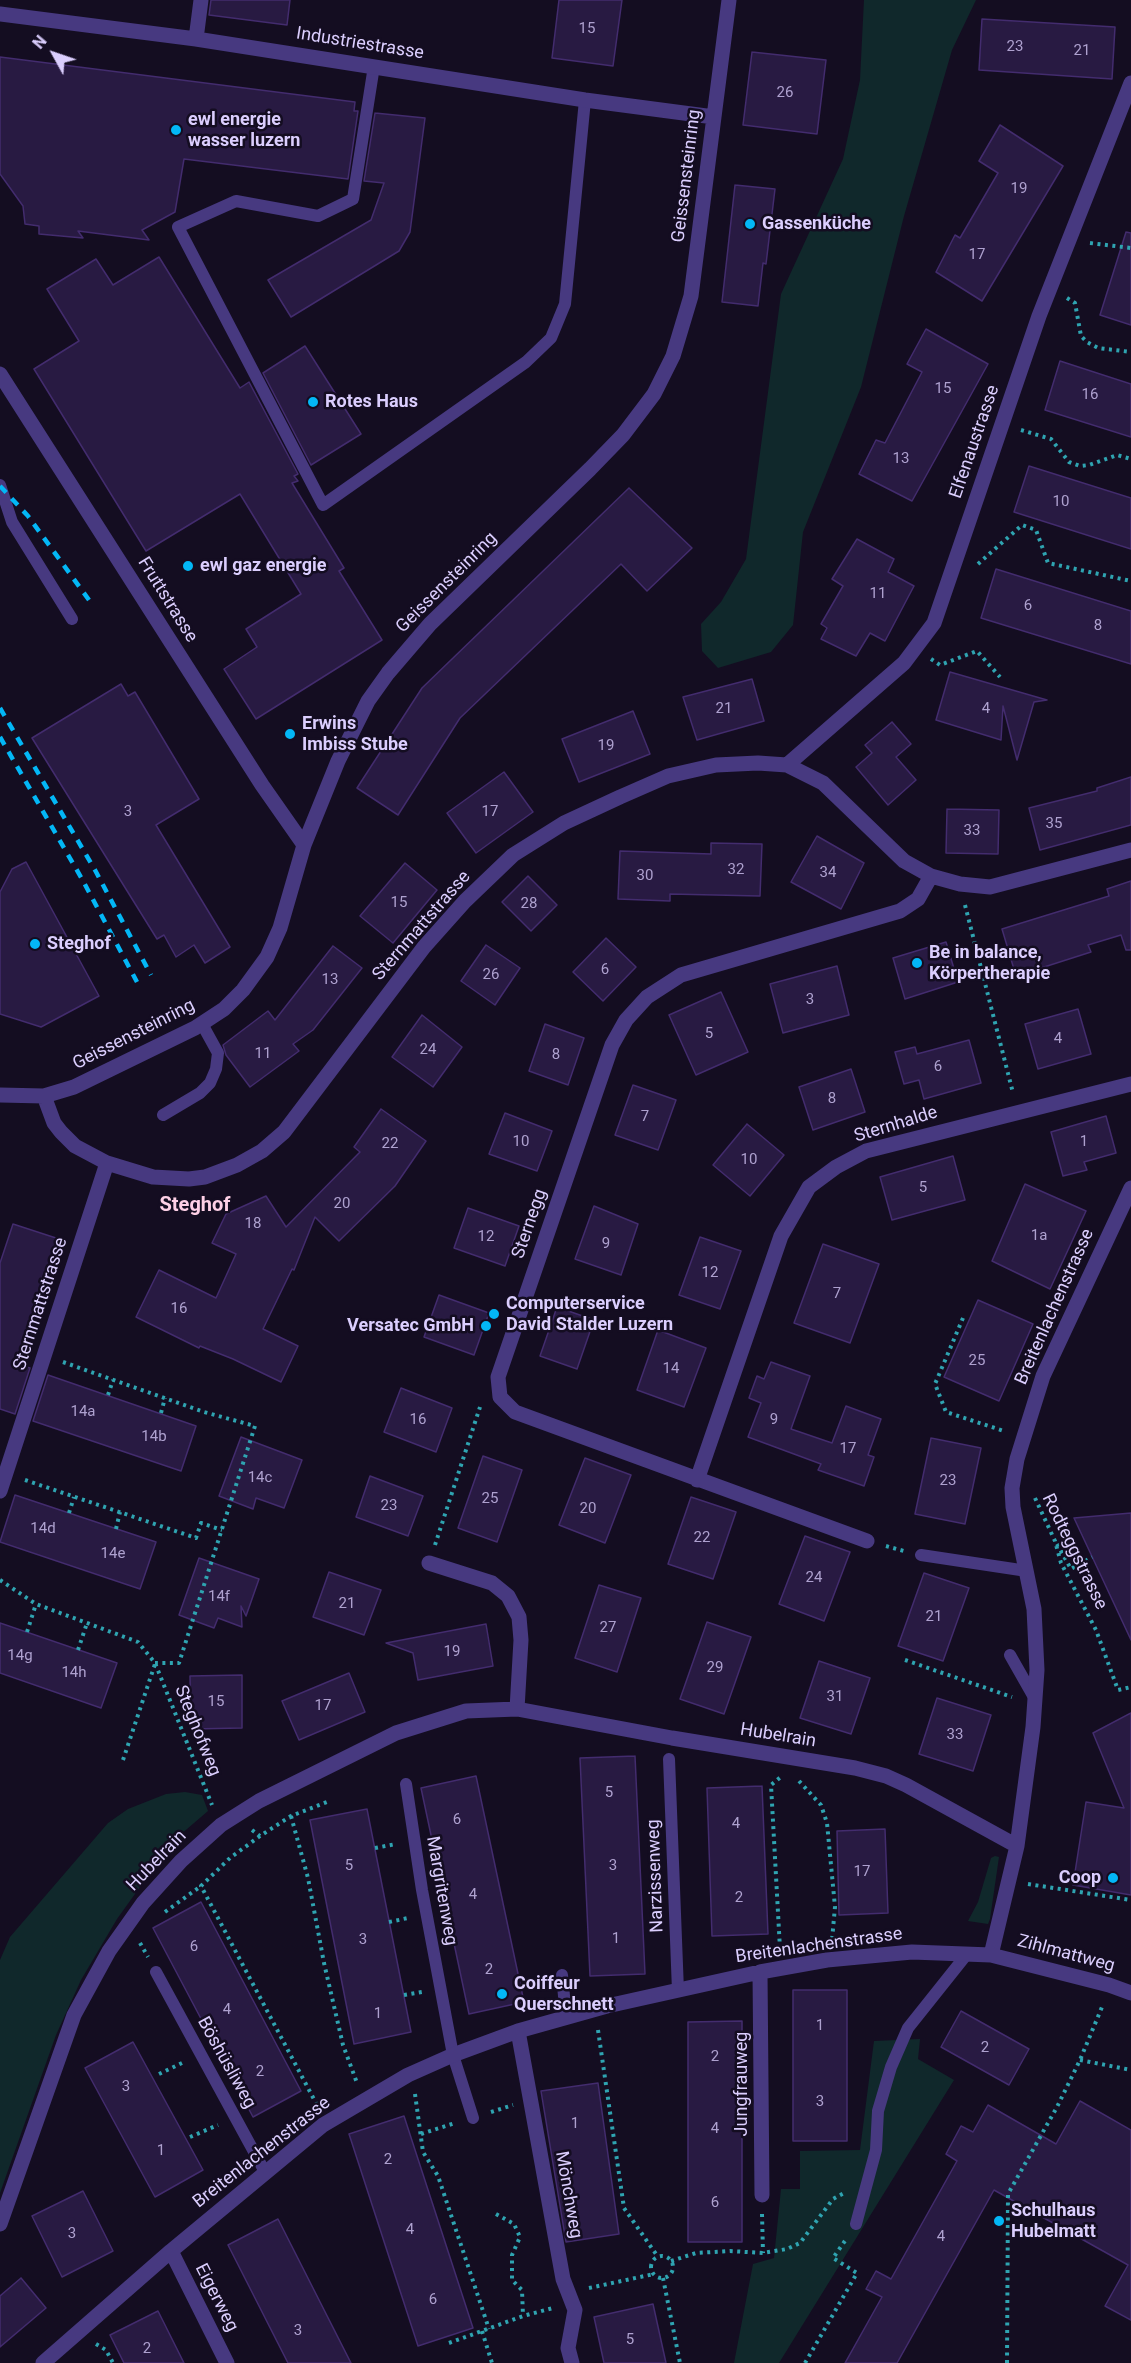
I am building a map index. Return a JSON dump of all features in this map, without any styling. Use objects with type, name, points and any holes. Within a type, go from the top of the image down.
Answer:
[{"type":"street","points":[[196,39],[201,0]]},
{"type":"street","name":"Geissensteinring","points":[[44,1096],[74,1088],[173,1040],[224,1009],[243,990],[267,957],[279,928],[304,845],[338,761],[368,701],[388,673],[430,624],[590,470],[622,435],[654,394],[673,356],[691,296],[729,0]]},
{"type":"street","name":"Industriestrasse","points":[[0,14],[196,39],[585,100],[714,117]]},
{"type":"street","name":"Elfenaustrasse","points":[[787,765],[904,663],[934,623],[1039,316],[1131,83]]},
{"type":"street","name":"Fruttstrasse","points":[[0,374],[262,785],[304,845]]},
{"type":"street","name":"Sternmattstrasse","points":[[44,1096],[54,1123],[61,1132],[75,1146],[107,1163],[153,1177],[189,1179],[205,1177],[237,1165],[262,1151],[284,1132],[424,947],[465,901],[513,855],[564,823],[668,776],[716,765],[759,762],[787,765],[824,783],[904,861],[931,876],[960,884],[990,886],[1131,850]]},
{"type":"street","name":"Sternegg","points":[[867,1541],[515,1412],[500,1397],[498,1377],[612,1045],[626,1020],[647,997],[681,975],[900,911],[918,899],[931,876]]},
{"type":"street","name":"Sternhalde","points":[[697,1480],[781,1236],[809,1187],[836,1167],[866,1151],[1131,1084]]},
{"type":"street","points":[[0,1095],[44,1096]]},
{"type":"street","name":"Sternmattstrasse","points":[[0,1491],[107,1163]]},
{"type":"street","name":"Breitenlachenstrasse","points":[[43,2363],[171,2251],[323,2125],[408,2075],[453,2055],[518,2031],[607,2006],[760,1972],[827,1960],[912,1952],[991,1955],[1017,1846],[1033,1727],[1037,1670],[1034,1610],[1013,1507],[1012,1488],[1017,1459],[1043,1376],[1131,1188]]},
{"type":"street","points":[[429,1563],[492,1583],[508,1596],[519,1617],[521,1640],[517,1708]]},
{"type":"street","name":"Hubelrain","points":[[0,2223],[74,2015],[109,1950],[142,1903],[181,1861],[220,1825],[259,1801],[396,1733],[466,1711],[517,1708],[791,1764],[855,1768],[886,1776],[906,1785],[1017,1846]]},
{"type":"street","name":"Zihlmattweg","points":[[991,1955],[1109,1985],[1131,1993]]},
{"type":"street","name":"Jungfrauweg","points":[[760,1972],[762,2195]]},
{"type":"street","name":"Mönchweg","points":[[518,2031],[563,2279],[574,2310],[568,2348],[572,2363]]},
{"type":"street","name":"Eigerweg","points":[[171,2251],[227,2363]]},
{"type":"lane","points":[[374,66],[353,199],[318,216],[236,201],[178,228],[323,505],[526,362],[551,338],[565,304],[585,100]]},
{"type":"lane","points":[[0,485],[12,522],[72,619]]},
{"type":"lane","points":[[163,1115],[200,1093],[210,1083],[216,1069],[218,1053],[202,1024]]},
{"type":"lane","points":[[921,1555],[1027,1571]]},
{"type":"lane","points":[[1010,1655],[1035,1699]]},
{"type":"lane","name":"Narzissenweg","points":[[669,1759],[678,1991]]},
{"type":"lane","name":"Margritenweg","points":[[406,1784],[422,1890],[453,2055],[473,2118]]},
{"type":"lane","points":[[856,2224],[876,2150],[878,2111],[895,2058],[908,2028],[967,1954]]},
{"type":"lane","name":"Böshüsliweg","points":[[156,1972],[265,2172]]},
{"type":"lane","points":[[562,1975],[566,2018]]},
{"type":"path","points":[[1086,243],[1131,248]]},
{"type":"path","points":[[1073,300],[1081,336],[1087,342],[1098,348],[1131,352]]},
{"type":"path","points":[[1020,429],[1051,439],[1069,462],[1080,466],[1117,455],[1131,459]]},
{"type":"path","points":[[978,564],[1022,525],[1036,530],[1048,563],[1131,581]]},
{"type":"path","points":[[915,649],[940,664],[977,651],[1000,677]]},
{"type":"path","points":[[965,904],[1012,1088]]},
{"type":"path","points":[[963,1318],[934,1384],[946,1412],[1024,1437]]},
{"type":"path","points":[[45,1356],[165,1398],[255,1426],[179,1663],[155,1663],[123,1760]]},
{"type":"path","points":[[108,1395],[113,1380]]},
{"type":"path","points":[[161,1413],[165,1398]]},
{"type":"path","points":[[429,1563],[480,1407]]},
{"type":"path","points":[[6,1474],[196,1538],[201,1523],[222,1530]]},
{"type":"path","name":"Rodteggstrasse","points":[[1027,1490],[1035,1498],[1055,1541],[1061,1563],[1092,1620],[1118,1690],[1131,1687]]},
{"type":"path","points":[[69,1513],[74,1497]]},
{"type":"path","points":[[116,1529],[120,1512]]},
{"type":"path","points":[[867,1541],[921,1555]]},
{"type":"path","points":[[1055,1541],[1071,1569],[1092,1557]]},
{"type":"path","name":"Steghofweg","points":[[0,1580],[36,1604],[138,1642],[155,1663],[214,1808]]},
{"type":"path","points":[[27,1632],[36,1604]]},
{"type":"path","points":[[78,1650],[87,1623]]},
{"type":"path","points":[[905,1660],[1015,1698],[1035,1699]]},
{"type":"path","points":[[780,1950],[771,1785],[791,1764],[821,1805],[827,1823],[835,1907],[832,1941]]},
{"type":"path","points":[[156,1919],[201,1886],[230,1858],[291,1816],[327,1802]]},
{"type":"path","points":[[291,1816],[308,1878],[343,2045],[357,2085]]},
{"type":"path","points":[[1022,1883],[1131,1900]]},
{"type":"path","points":[[201,1886],[319,2108]]},
{"type":"path","points":[[133,1951],[143,1934]]},
{"type":"path","points":[[1007,2363],[1008,2194],[1080,2060],[1102,2007]]},
{"type":"path","points":[[598,2030],[624,2208],[658,2257],[668,2258],[671,2261]]},
{"type":"path","points":[[159,2074],[201,2053]]},
{"type":"path","points":[[1080,2060],[1131,2070]]},
{"type":"path","points":[[415,2094],[423,2152],[438,2176],[489,2329]]},
{"type":"path","points":[[190,2137],[235,2117]]},
{"type":"path","points":[[671,2261],[696,2253],[730,2251],[763,2253],[787,2249],[800,2243],[833,2199],[854,2189],[866,2187]]},
{"type":"path","points":[[762,2195],[763,2253]]},
{"type":"path","points":[[496,2214],[514,2224],[520,2237],[512,2255],[512,2280],[522,2290],[523,2316]]},
{"type":"path","points":[[654,2274],[652,2264],[658,2257]]},
{"type":"path","points":[[805,2363],[856,2273],[833,2258]]},
{"type":"path","points":[[663,2278],[672,2272],[671,2261]]},
{"type":"path","points":[[583,2289],[654,2274],[663,2278]]},
{"type":"path","points":[[663,2278],[680,2363]]},
{"type":"path","points":[[449,2343],[523,2316],[572,2303]]},
{"type":"path","points":[[482,2331],[492,2363]]},
{"type":"green space","points":[[864,0],[976,0],[952,50],[904,216],[861,387],[803,532],[793,625],[771,652],[718,668],[702,651],[701,624],[721,602],[746,559],[781,294],[843,159],[860,80]]},
{"type":"green space","points":[[185,1792],[202,1795],[208,1811],[173,1841],[117,1919],[81,1980],[56,2035],[0,2193],[0,1960],[10,1937],[108,1823],[128,1809],[166,1794]]},
{"type":"green space","points":[[999,1857],[988,1924],[968,1921],[978,1902],[991,1858]]},
{"type":"green space","points":[[920,2039],[918,2059],[954,2080],[779,2363],[734,2363],[753,2264],[774,2258],[781,2189],[800,2189],[800,2151],[860,2150],[874,2041]]},
{"type":"building","points":[[211,0],[290,0],[287,25],[209,15]]},
{"type":"building","points":[[559,0],[622,0],[613,66],[552,58]]},
{"type":"building","points":[[982,19],[1115,27],[1112,79],[979,70]]},
{"type":"building","points":[[752,52],[826,60],[817,134],[743,125]]},
{"type":"building","name":"ewl energie wasser luzern","points":[[0,57],[355,102],[354,111],[358,111],[348,179],[184,159],[175,212],[142,230],[149,240],[78,231],[83,238],[39,234],[39,226],[25,224],[23,206],[0,174]]},
{"type":"building","points":[[375,113],[425,118],[410,232],[399,251],[291,317],[268,280],[371,220],[384,183],[364,181]]},
{"type":"building","points":[[1000,125],[1063,166],[982,301],[936,272],[955,235],[960,238],[998,173],[979,161]]},
{"type":"building","name":"Gassenküche","points":[[735,185],[775,189],[766,264],[763,263],[758,306],[722,302]]},
{"type":"building","points":[[1126,232],[1131,233],[1131,325],[1100,315]]},
{"type":"building","points":[[159,257],[240,388],[249,382],[298,474],[294,476],[298,481],[292,483],[344,568],[339,571],[382,640],[256,719],[224,669],[257,647],[246,629],[301,594],[240,494],[146,551],[34,369],[79,341],[47,289],[96,259],[113,285]]},
{"type":"building","points":[[926,329],[988,364],[912,501],[859,474],[876,440],[885,443],[922,372],[907,364]]},
{"type":"building","name":"Rotes Haus","points":[[305,346],[361,434],[311,465],[263,373]]},
{"type":"building","points":[[1060,361],[1131,384],[1131,437],[1045,410]]},
{"type":"building","points":[[1029,466],[1131,498],[1131,549],[1014,512]]},
{"type":"building","points":[[629,488],[692,548],[647,591],[621,564],[460,718],[398,815],[357,788],[422,688]]},
{"type":"building","points":[[857,539],[894,559],[888,572],[914,586],[885,641],[870,633],[856,656],[821,639],[827,628],[821,624],[843,586],[832,579]]},
{"type":"building","points":[[996,569],[1131,611],[1131,664],[981,618]]},
{"type":"building","points":[[950,672],[1047,700],[1034,702],[1017,760],[1003,706],[1001,740],[936,720]]},
{"type":"building","points":[[752,679],[764,721],[697,740],[683,697]]},
{"type":"building","points":[[121,684],[128,696],[135,692],[199,799],[156,825],[230,947],[205,963],[194,945],[176,957],[164,935],[157,939],[32,738]]},
{"type":"building","points":[[633,711],[650,754],[579,782],[562,739]]},
{"type":"building","points":[[892,722],[911,744],[896,757],[916,780],[888,805],[856,767],[872,753],[865,745]]},
{"type":"building","points":[[504,772],[533,812],[476,853],[447,813]]},
{"type":"building","points":[[1131,777],[1131,825],[1040,850],[1029,808],[1097,791],[1097,788]]},
{"type":"building","points":[[947,809],[999,810],[998,854],[946,853]]},
{"type":"building","points":[[817,836],[864,863],[841,909],[791,882]]},
{"type":"building","points":[[711,843],[762,844],[760,896],[670,894],[670,901],[618,899],[620,851],[711,854]]},
{"type":"building","name":"Steghof","points":[[26,862],[99,996],[41,1027],[0,1014],[0,892],[12,869]]},
{"type":"building","points":[[405,863],[437,890],[393,943],[360,916]]},
{"type":"building","points":[[528,876],[557,905],[531,931],[502,902]]},
{"type":"building","points":[[1131,881],[1131,950],[1126,950],[1121,935],[1088,945],[1091,952],[1016,976],[1002,929],[1109,896],[1107,889]]},
{"type":"building","points":[[606,938],[636,967],[603,1001],[573,972]]},
{"type":"building","points":[[946,942],[958,982],[905,999],[893,958]]},
{"type":"building","points":[[486,945],[520,968],[495,1005],[461,981]]},
{"type":"building","points":[[333,946],[362,968],[313,1030],[293,1044],[299,1051],[250,1087],[226,1055],[223,1045],[268,1011],[275,1020]]},
{"type":"building","points":[[837,966],[849,1015],[783,1033],[770,984]]},
{"type":"building","points":[[721,992],[748,1052],[696,1075],[669,1015]]},
{"type":"building","points":[[1078,1009],[1091,1054],[1038,1069],[1025,1024]]},
{"type":"building","points":[[422,1015],[462,1047],[433,1087],[392,1057]]},
{"type":"building","points":[[545,1024],[584,1038],[568,1085],[529,1071]]},
{"type":"building","points":[[969,1040],[981,1083],[924,1099],[919,1080],[904,1084],[895,1052],[915,1047],[917,1054]]},
{"type":"building","points":[[851,1069],[865,1112],[813,1130],[799,1087]]},
{"type":"building","points":[[633,1085],[676,1100],[658,1150],[615,1135]]},
{"type":"building","points":[[381,1109],[426,1141],[395,1186],[339,1241],[315,1217],[294,1270],[292,1269],[263,1329],[298,1346],[281,1382],[233,1359],[200,1346],[199,1348],[136,1317],[159,1270],[216,1298],[236,1254],[212,1243],[226,1214],[266,1196],[286,1227],[360,1152],[354,1147]]},
{"type":"building","points":[[505,1113],[552,1131],[537,1171],[489,1154]]},
{"type":"building","points":[[1106,1116],[1116,1153],[1084,1162],[1087,1170],[1063,1176],[1051,1132]]},
{"type":"building","points":[[747,1124],[784,1155],[750,1196],[713,1165]]},
{"type":"building","points":[[953,1156],[965,1200],[892,1220],[880,1177]]},
{"type":"building","points":[[1025,1184],[1086,1211],[1050,1289],[992,1261]]},
{"type":"building","points":[[594,1206],[638,1224],[621,1275],[575,1259]]},
{"type":"building","points":[[468,1208],[519,1226],[505,1266],[454,1248]]},
{"type":"building","points":[[13,1224],[59,1239],[17,1364],[30,1368],[15,1414],[0,1409],[0,1263]]},
{"type":"building","points":[[700,1237],[741,1251],[720,1309],[679,1295]]},
{"type":"building","points":[[823,1244],[879,1264],[850,1343],[794,1323]]},
{"type":"building","points":[[439,1295],[489,1313],[474,1355],[424,1337]]},
{"type":"building","points":[[978,1300],[1033,1324],[999,1401],[944,1377]]},
{"type":"building","points":[[557,1307],[594,1320],[577,1369],[540,1356]]},
{"type":"building","points":[[658,1330],[706,1348],[684,1407],[637,1390]]},
{"type":"building","points":[[771,1362],[810,1376],[791,1429],[832,1443],[846,1406],[881,1419],[868,1455],[874,1457],[864,1486],[818,1470],[821,1464],[748,1437],[761,1403],[749,1398],[757,1376],[764,1379]]},
{"type":"building","points":[[48,1375],[196,1426],[181,1471],[33,1421]]},
{"type":"building","points":[[401,1388],[452,1408],[436,1452],[384,1432]]},
{"type":"building","points":[[241,1437],[302,1460],[284,1508],[256,1498],[253,1509],[219,1496]]},
{"type":"building","points":[[931,1438],[981,1448],[965,1524],[915,1514]]},
{"type":"building","points":[[483,1456],[522,1470],[497,1542],[458,1528]]},
{"type":"building","points":[[585,1458],[631,1475],[605,1543],[559,1525]]},
{"type":"building","points":[[370,1476],[423,1496],[408,1536],[356,1517]]},
{"type":"building","points":[[15,1495],[156,1542],[140,1589],[0,1542]]},
{"type":"building","points":[[691,1497],[736,1512],[713,1579],[668,1564]]},
{"type":"building","points":[[1131,1513],[1131,1640],[1074,1518]]},
{"type":"building","points":[[805,1536],[850,1552],[824,1621],[779,1604]]},
{"type":"building","points":[[199,1558],[259,1579],[246,1616],[241,1606],[242,1627],[218,1618],[214,1628],[179,1615]]},
{"type":"building","points":[[329,1572],[381,1590],[364,1635],[313,1617]]},
{"type":"building","points":[[924,1573],[969,1588],[943,1661],[898,1646]]},
{"type":"building","points":[[599,1585],[641,1598],[617,1672],[575,1658]]},
{"type":"building","points":[[707,1622],[751,1637],[724,1714],[680,1699]]},
{"type":"building","points":[[0,1623],[117,1663],[101,1708],[0,1673]]},
{"type":"building","points":[[486,1624],[493,1666],[418,1680],[413,1653],[386,1643]]},
{"type":"building","points":[[819,1661],[870,1678],[851,1734],[800,1718]]},
{"type":"building","points":[[349,1673],[365,1712],[299,1740],[282,1701]]},
{"type":"building","points":[[242,1675],[242,1728],[191,1729],[190,1676]]},
{"type":"building","points":[[937,1698],[991,1715],[973,1771],[919,1754]]},
{"type":"building","points":[[1131,1713],[1131,1895],[1073,1885],[1086,1802],[1124,1808],[1093,1733]]},
{"type":"building","points":[[635,1756],[645,1974],[590,1976],[580,1758]]},
{"type":"building","points":[[476,1776],[524,2002],[469,2014],[421,1788]]},
{"type":"building","points":[[762,1786],[768,1934],[712,1936],[707,1788]]},
{"type":"building","points":[[367,1809],[411,2032],[354,2044],[310,1820]]},
{"type":"building","points":[[885,1829],[888,1913],[839,1915],[837,1831]]},
{"type":"building","points":[[201,1902],[301,2091],[253,2117],[153,1928]]},
{"type":"building","points":[[793,1990],[847,1990],[847,2141],[793,2141]]},
{"type":"building","points":[[961,2011],[1029,2049],[1009,2085],[941,2047]]},
{"type":"building","points":[[742,2021],[742,2242],[688,2242],[688,2022]]},
{"type":"building","points":[[133,2042],[203,2170],[155,2197],[85,2068]]},
{"type":"building","points":[[598,2083],[619,2234],[566,2242],[541,2091]]},
{"type":"building","points":[[1080,2101],[1131,2130],[1131,2320],[1105,2306],[1128,2265],[994,2190],[897,2363],[845,2363],[882,2297],[866,2289],[876,2271],[891,2279],[957,2161],[946,2154],[961,2126],[973,2132],[988,2105],[1056,2144]]},
{"type":"building","points":[[404,2116],[473,2328],[418,2346],[349,2134]]},
{"type":"building","points":[[83,2191],[113,2251],[62,2277],[32,2216]]},
{"type":"building","points":[[278,2219],[351,2363],[288,2363],[228,2245]]},
{"type":"building","points":[[21,2278],[46,2308],[0,2347],[0,2296]]},
{"type":"building","points":[[653,2304],[666,2363],[604,2363],[594,2317]]},
{"type":"building","points":[[158,2311],[184,2363],[124,2363],[110,2335]]},
{"type":"railway","points":[[0,486],[28,516],[89,600]]},
{"type":"railway","points":[[0,708],[95,870],[151,975]]},
{"type":"railway","points":[[0,737],[82,879],[137,982]]},
{"type":"place","name":"ewl energie wasser luzern","points":[[176,130]]},
{"type":"place","name":"Gassenküche","points":[[750,224]]},
{"type":"place","name":"Rotes Haus","points":[[313,402]]},
{"type":"place","name":"ewl gaz energie","points":[[188,566]]},
{"type":"place","name":"Erwins Imbiss Stube","points":[[290,734]]},
{"type":"place","name":"Steghof","points":[[35,944]]},
{"type":"place","name":"Be in balance, Körpertherapie","points":[[917,963]]},
{"type":"place","name":"Computerservice David Stalder Luzern","points":[[494,1314]]},
{"type":"place","name":"Versatec GmbH","points":[[486,1326]]},
{"type":"place","name":"Coop","points":[[1113,1878]]},
{"type":"place","name":"Coiffeur Querschnett","points":[[502,1994]]},
{"type":"place","name":"Schulhaus Hubelmatt","points":[[999,2221]]},
{"type":"district","name":"Steghof","points":[[195,1206]]}]
